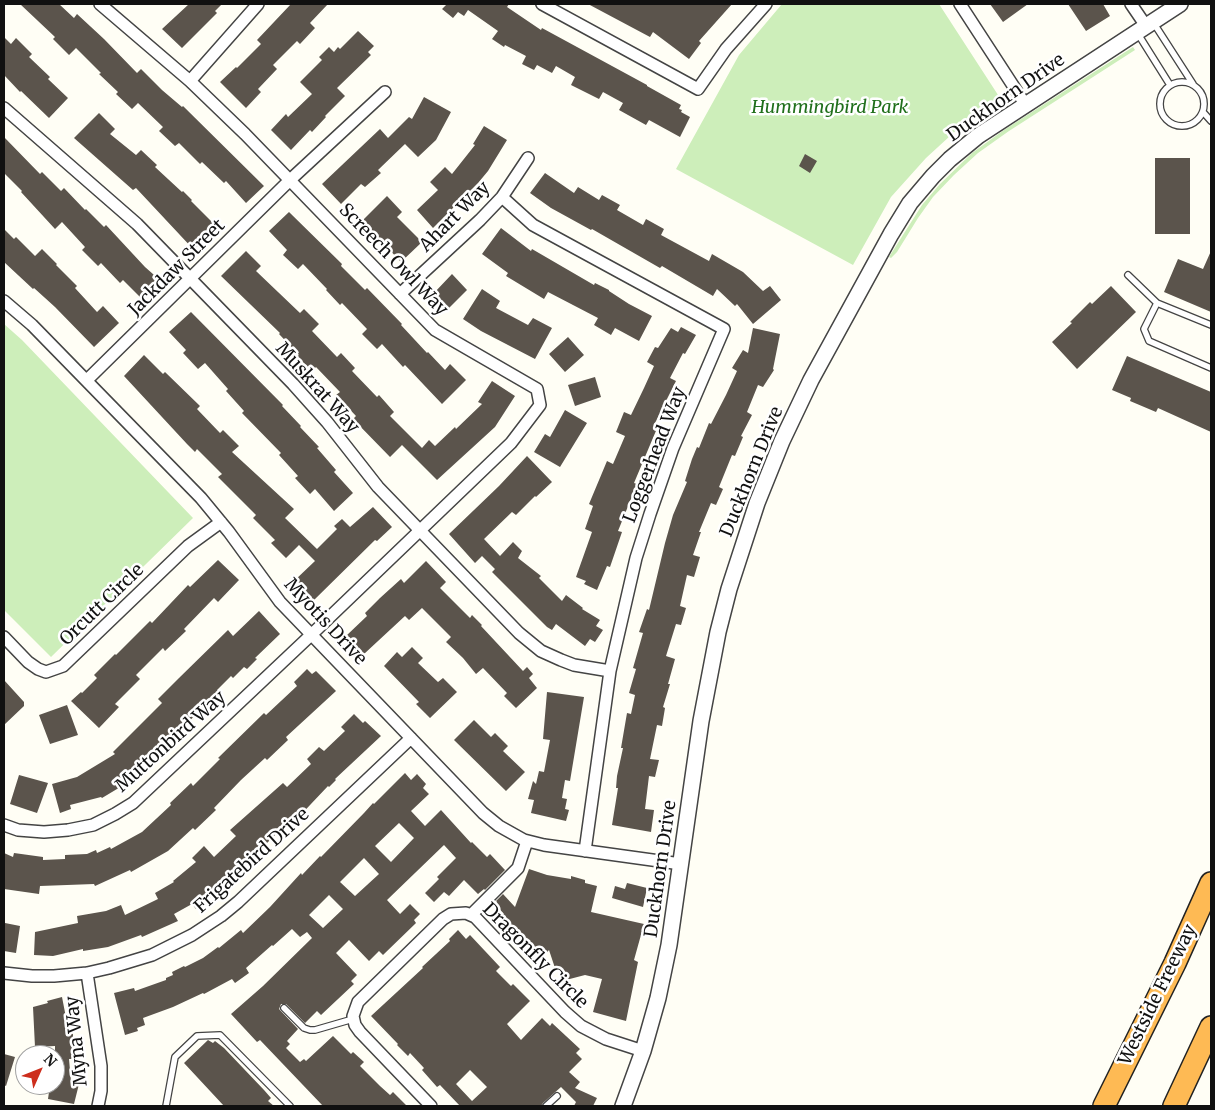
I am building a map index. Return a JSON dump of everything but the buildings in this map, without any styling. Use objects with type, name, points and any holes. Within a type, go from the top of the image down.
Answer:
[{"type":"highway","name":"Westside Freeway","points":[[1104,1106],[1175,963],[1211,883]]},
{"type":"highway","points":[[1174,1106],[1211,1027]]},
{"type":"street","name":"Screech Owl Way","points":[[100,4],[190,80],[435,330],[537,389],[540,405],[511,443],[311,635]]},
{"type":"street","points":[[190,80],[258,4]]},
{"type":"street","points":[[542,4],[698,89],[726,49],[766,4]]},
{"type":"street","points":[[960,4],[1025,104]]},
{"type":"street","points":[[1131,4],[1145,27]]},
{"type":"street","name":"Duckhorn Drive","points":[[623,1106],[643,1051],[658,998],[669,945],[700,720],[718,632],[742,546],[757,503],[782,441],[811,380],[890,234],[910,204],[933,176],[978,136],[1180,4]]},
{"type":"street","name":"Jackdaw Street","points":[[87,380],[191,280],[290,180],[385,92]]},
{"type":"street","name":"Muskrat Way","points":[[4,108],[137,224],[293,384],[327,422],[378,487],[530,643],[541,651],[574,665],[610,671]]},
{"type":"street","name":"Ahart Way","points":[[400,294],[480,220],[502,197],[528,158]]},
{"type":"street","name":"Loggerhead Way","points":[[502,197],[533,225],[724,329],[673,448],[636,558],[610,671],[585,851]]},
{"type":"street","name":"Myotis Drive","points":[[4,301],[32,325],[87,380],[201,498],[280,602],[483,813],[511,834],[544,846],[681,864]]},
{"type":"street","name":"Orcutt Circle","points":[[4,637],[28,662],[38,669],[46,672],[63,666],[188,546],[221,522]]},
{"type":"street","name":"Muttonbird Way","points":[[4,825],[18,830],[44,832],[68,830],[93,825],[115,814],[148,790],[311,635]]},
{"type":"street","name":"Frigatebird Drive","points":[[4,973],[54,976],[87,973],[152,955],[192,935],[238,902],[411,738]]},
{"type":"street","points":[[471,916],[518,868],[528,841]]},
{"type":"street","name":"Dragonfly Circle","points":[[354,1019],[354,1010],[358,1002],[443,919],[457,912],[466,913],[471,916],[581,1026],[606,1040],[643,1051]]},
{"type":"street","name":"Myna Way","points":[[87,973],[101,1066],[101,1091],[98,1106]]},
{"type":"street","points":[[354,1019],[354,1025],[360,1032],[431,1106]]},
{"type":"lane","points":[[1145,27],[1193,84],[1202,95],[1204,101],[1203,112],[1196,121],[1189,125],[1174,125],[1162,114],[1160,107],[1162,92],[1170,85],[1180,82],[1193,84]]},
{"type":"lane","points":[[1145,27],[1170,85]]},
{"type":"lane","points":[[1203,112],[1211,121]]},
{"type":"lane","points":[[1128,275],[1157,303],[1211,325]]},
{"type":"lane","points":[[1157,303],[1144,329],[1149,341],[1211,368]]},
{"type":"lane","points":[[284,1008],[304,1028],[310,1030],[354,1019]]},
{"type":"lane","points":[[166,1106],[176,1057],[198,1036],[220,1035],[290,1106]]},
{"type":"lane","points":[[546,1106],[557,1096]]},
{"type":"green space","name":"Hummingbird Park","points":[[782,4],[939,4],[1000,98],[962,125],[926,158],[891,197],[853,265],[676,169],[739,55]]},
{"type":"green space","points":[[1133,47],[1135,50],[978,153],[933,197],[897,252],[891,258],[889,257],[922,205],[940,184],[972,153],[1004,130]]},
{"type":"green space","points":[[4,324],[22,340],[193,518],[51,657],[4,610]]}]
